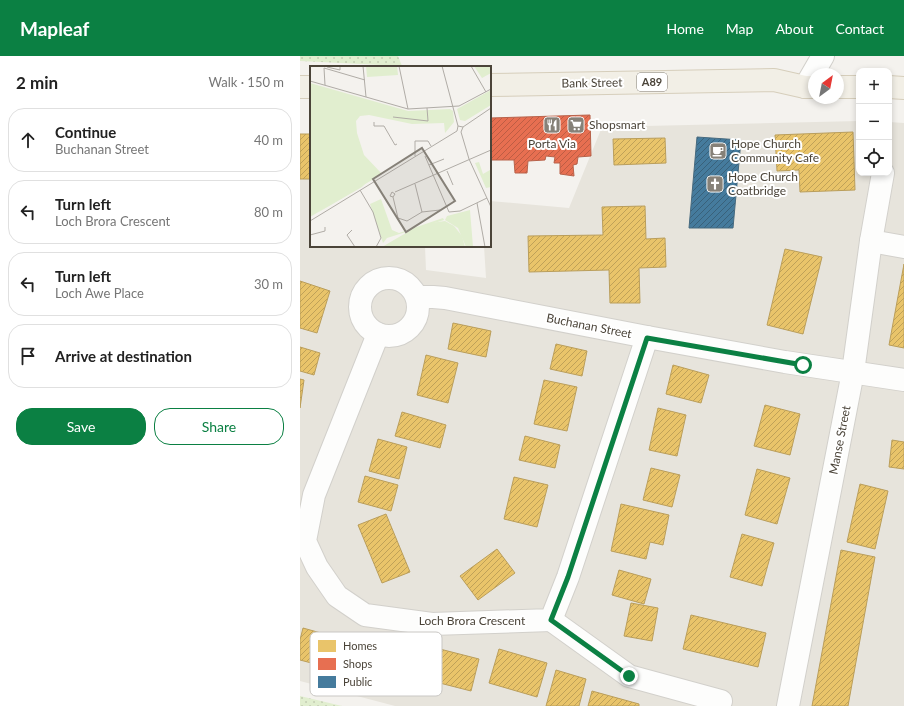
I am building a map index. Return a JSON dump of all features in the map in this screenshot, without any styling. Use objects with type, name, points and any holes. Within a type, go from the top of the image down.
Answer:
[{"type":"main road","name":"Bank Street","points":[[491,85],[774,80],[808,87]]},
{"type":"main road","points":[[844,87],[856,87]]},
{"type":"main road","points":[[892,88],[904,88]]},
{"type":"street","points":[[818,68],[823,56]]},
{"type":"street","name":"Manse Street","points":[[788,706],[853,372],[871,241],[882,176]]},
{"type":"street","points":[[871,241],[904,247]]},
{"type":"street","points":[[395,278],[409,285],[417,297],[418,314],[410,328],[395,336],[378,334],[364,322],[360,304],[368,286],[381,279],[395,278]]},
{"type":"street","name":"Buchanan Street","points":[[417,297],[445,298],[647,338],[785,362],[904,380]]},
{"type":"street","name":"Loch Brora Crescent","points":[[378,334],[314,495],[305,541],[317,567],[337,596],[366,616],[432,624],[551,620]]},
{"type":"street","points":[[647,338],[568,577],[551,620],[629,676],[721,701]]},
{"type":"shaded area","points":[[856,121],[856,176],[892,176],[892,122],[904,123],[904,706],[395,706],[357,696],[442,696],[442,632],[310,632],[310,684],[300,681],[300,139],[310,139],[310,247],[425,247],[426,270],[486,278],[484,247],[491,247],[491,201],[569,208],[602,127]]},
{"type":"green space","points":[[300,56],[398,56],[402,66],[300,61]]},
{"type":"green space","points":[[300,696],[342,706],[300,706]]},
{"type":"building: Homes","points":[[853,132],[855,190],[800,192],[799,170],[777,171],[775,135]]},
{"type":"building: Homes","points":[[300,134],[310,134],[310,179],[300,179]]},
{"type":"building: Homes","points":[[665,138],[666,163],[614,165],[613,139]]},
{"type":"building: Homes","points":[[645,206],[646,239],[665,238],[666,267],[639,268],[640,303],[610,303],[609,270],[529,272],[528,236],[603,235],[602,207]]},
{"type":"building: Homes","points":[[785,249],[822,257],[803,334],[767,325]]},
{"type":"building: Homes","points":[[904,264],[904,348],[889,345]]},
{"type":"building: Homes","points":[[300,281],[330,291],[317,333],[300,328]]},
{"type":"building: Homes","points":[[453,323],[491,331],[486,357],[448,349]]},
{"type":"building: Homes","points":[[556,344],[587,351],[582,376],[550,369]]},
{"type":"building: Homes","points":[[300,347],[320,353],[314,375],[300,371]]},
{"type":"building: Homes","points":[[426,355],[458,363],[448,403],[417,395]]},
{"type":"building: Homes","points":[[673,365],[709,375],[701,403],[666,394]]},
{"type":"building: Homes","points":[[300,379],[304,380],[300,408]]},
{"type":"building: Homes","points":[[544,380],[577,387],[567,431],[534,424]]},
{"type":"building: Homes","points":[[765,405],[800,414],[790,455],[754,446]]},
{"type":"building: Homes","points":[[658,408],[686,415],[677,456],[649,450]]},
{"type":"building: Homes","points":[[402,412],[446,425],[440,448],[395,436]]},
{"type":"building: Homes","points":[[525,436],[560,445],[555,468],[519,460]]},
{"type":"building: Homes","points":[[378,439],[407,447],[399,479],[369,471]]},
{"type":"building: Homes","points":[[892,440],[904,442],[904,469],[889,467]]},
{"type":"building: Homes","points":[[651,468],[680,475],[672,507],[643,500]]},
{"type":"building: Homes","points":[[757,469],[790,478],[777,524],[745,515]]},
{"type":"building: Homes","points":[[365,476],[398,485],[391,511],[358,502]]},
{"type":"building: Homes","points":[[514,477],[548,485],[537,527],[504,519]]},
{"type":"building: Homes","points":[[860,484],[888,491],[875,549],[847,542]]},
{"type":"building: Homes","points":[[621,504],[669,515],[663,545],[650,542],[646,559],[611,551]]},
{"type":"building: Homes","points":[[386,514],[410,572],[382,583],[358,525]]},
{"type":"building: Homes","points":[[742,534],[774,543],[762,586],[730,577]]},
{"type":"building: Homes","points":[[497,549],[515,573],[478,600],[460,576]]},
{"type":"building: Homes","points":[[841,550],[875,557],[848,706],[812,706]]},
{"type":"building: Homes","points":[[619,570],[651,579],[644,604],[612,595]]},
{"type":"building: Homes","points":[[631,603],[658,608],[652,641],[624,636]]},
{"type":"building: Homes","points":[[691,615],[766,633],[758,667],[683,649]]},
{"type":"building: Homes","points":[[303,628],[317,632],[310,632],[310,663],[300,660],[300,640]]},
{"type":"building: Homes","points":[[499,649],[547,663],[537,697],[489,683]]},
{"type":"building: Homes","points":[[442,650],[479,659],[471,691],[442,684]]},
{"type":"building: Homes","points":[[556,670],[586,679],[579,706],[546,706]]},
{"type":"building: Homes","points":[[592,691],[639,704],[639,706],[588,706]]},
{"type":"building: Shops","points":[[590,115],[591,156],[578,157],[577,164],[573,165],[574,176],[560,174],[560,163],[554,163],[555,157],[546,156],[545,160],[528,161],[527,173],[515,173],[514,160],[491,160],[491,118]]},
{"type":"building: Public","name":"Hope Church Coatbridge","points":[[697,137],[741,140],[733,228],[689,228]]},
{"type":"place","name":"Porta Via","points":[[552,125]]},
{"type":"place","name":"Shopsmart","points":[[576,125]]},
{"type":"place","name":"Hope Church Community Cafe","points":[[718,151]]},
{"type":"place","name":"Hope Church Coatbridge","points":[[715,184]]},
{"type":"route","points":[[629,676],[551,620],[568,577],[647,338],[803,365]]}]
